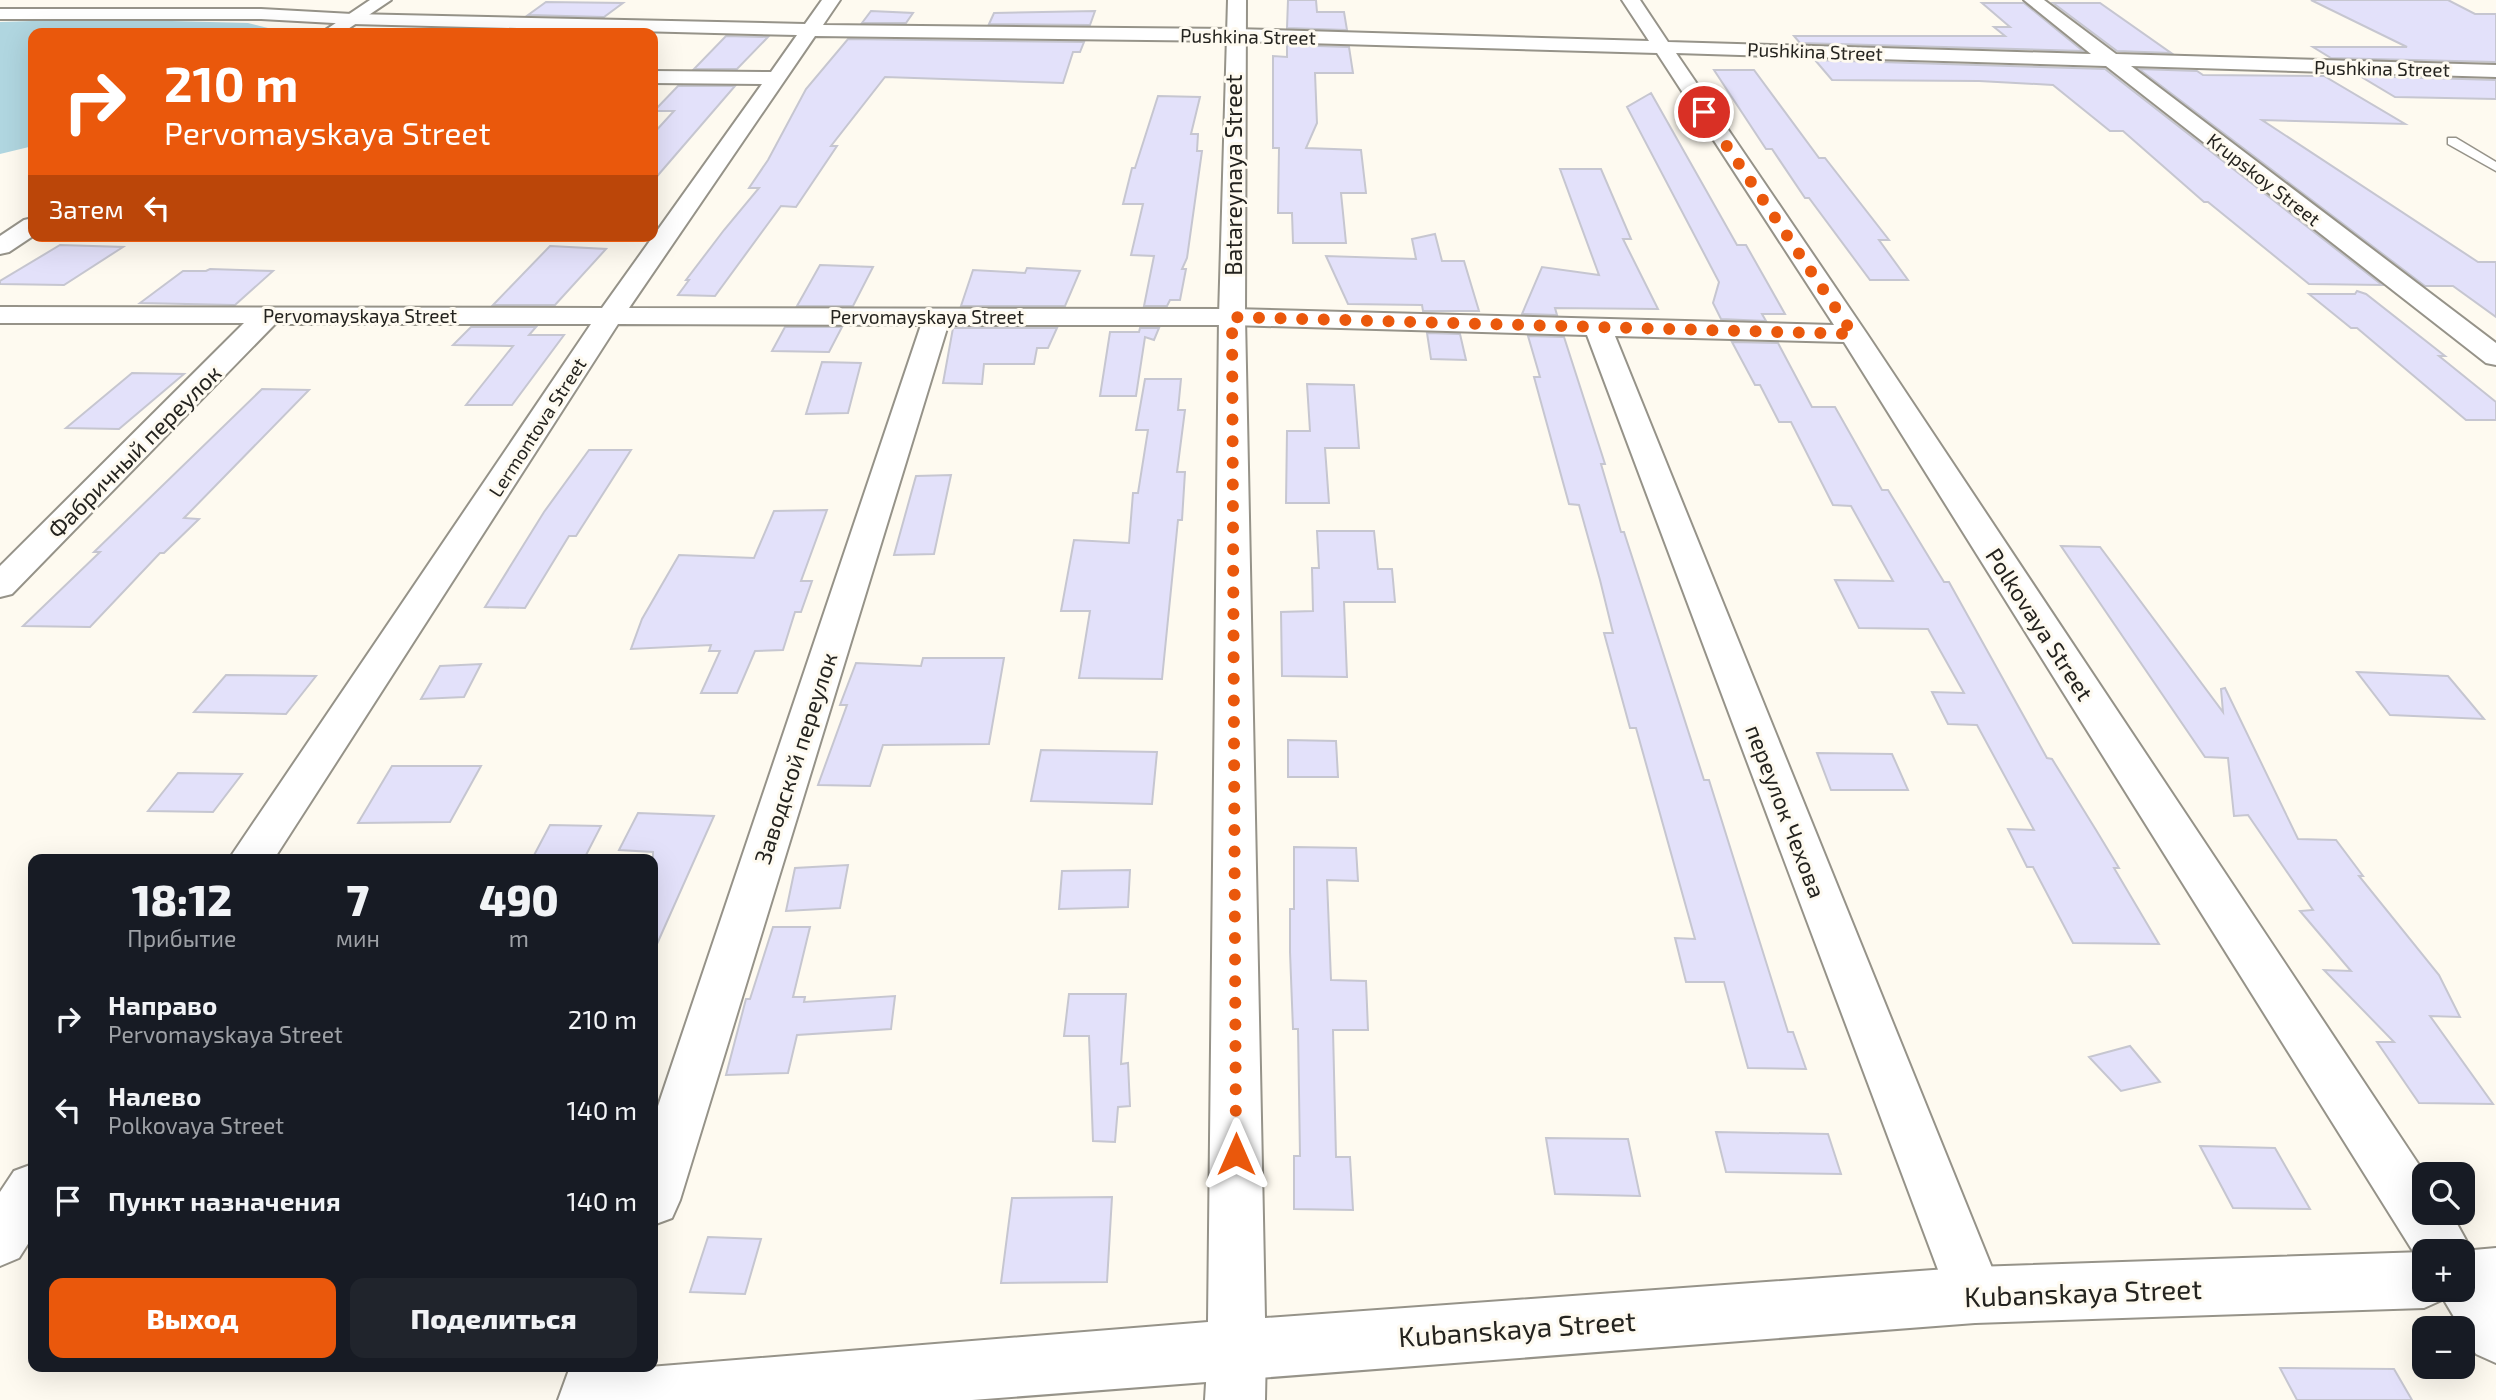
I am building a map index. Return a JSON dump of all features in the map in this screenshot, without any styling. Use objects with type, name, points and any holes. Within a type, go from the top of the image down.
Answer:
[{"type":"street","points":[[338,28],[382,0]]},
{"type":"street","name":"Lermontova Street","points":[[254,854],[610,316],[831,0]]},
{"type":"street","name":"Polkovaya Street","points":[[1631,0],[1853,334],[2436,1239]]},
{"type":"street","name":"Krupskoy Street","points":[[2033,0],[2496,357]]},
{"type":"street","name":"Pushkina Street","points":[[0,14],[219,14],[810,30],[1235,18],[1660,46],[2496,71]]},
{"type":"street","name":"Batareynaya Street","points":[[1235,18],[1232,317],[1236,1375]]},
{"type":"street","points":[[658,77],[777,78]]},
{"type":"street","points":[[658,208],[685,209]]},
{"type":"street","points":[[0,247],[28,228]]},
{"type":"street","name":"Pervomayskaya Street","points":[[0,315],[1232,317],[1853,334]]},
{"type":"street","name":"Фабричный переулок","points":[[0,586],[268,315]]},
{"type":"street","name":"Заводской переулок","points":[[658,1184],[937,316]]},
{"type":"street","name":"переулок Чехова","points":[[1598,327],[1975,1294]]},
{"type":"street","points":[[0,1239],[28,1197]]},
{"type":"street","points":[[2475,1278],[2496,1276]]},
{"type":"street","name":"Kubanskaya Street","points":[[612,1400],[1236,1375],[1975,1294],[2412,1280]]},
{"type":"street","points":[[2475,1301],[2496,1334]]},
{"type":"street","points":[[588,1400],[597,1372]]},
{"type":"lane","points":[[2452,141],[2496,167]]},
{"type":"water","points":[[96,19],[248,23],[268,28],[28,28],[28,147],[0,154],[0,22]]},
{"type":"building","points":[[1288,0],[1316,0],[1317,12],[1344,12],[1347,30],[1287,28]]},
{"type":"building","points":[[2311,0],[2448,0],[2475,14],[2496,14],[2496,62],[2331,58],[2313,47],[2407,47]]},
{"type":"building","points":[[546,2],[623,3],[604,17],[528,15]]},
{"type":"building","points":[[1982,3],[2024,3],[2083,51],[1800,43],[1794,36],[2005,36],[1994,27],[2010,27]]},
{"type":"building","points":[[2053,3],[2100,3],[2171,53],[2117,51]]},
{"type":"building","points":[[871,11],[913,13],[906,23],[862,23]]},
{"type":"building","points":[[1095,11],[1090,25],[989,24],[994,13]]},
{"type":"building","points":[[726,36],[768,37],[737,69],[694,69]]},
{"type":"building","points":[[848,39],[1084,42],[1080,52],[1073,52],[1063,83],[885,77],[831,146],[837,146],[796,207],[781,206],[715,296],[678,295],[689,280],[686,280],[759,188],[749,188],[768,160],[806,89]]},
{"type":"building","points":[[1287,45],[1349,47],[1353,73],[1315,73],[1317,123],[1306,148],[1361,150],[1366,193],[1341,193],[1346,243],[1293,243],[1292,213],[1278,213],[1279,148],[1273,148],[1273,56],[1287,57]]},
{"type":"building","points":[[1815,60],[2105,69],[2382,285],[2309,284],[2208,202],[2204,202],[2123,131],[2110,131],[2053,85],[1979,81],[1832,80]]},
{"type":"building","points":[[2139,69],[2197,71],[2203,75],[2324,76],[2405,124],[2262,120],[2478,262],[2496,262],[2496,317],[2453,286],[2425,286]]},
{"type":"building","points":[[1714,70],[1754,70],[1819,158],[1825,158],[1889,240],[1879,240],[1908,280],[1870,280],[1809,198],[1805,198],[1772,149],[1766,149]]},
{"type":"building","points":[[2360,76],[2496,80],[2496,99],[2395,97]]},
{"type":"building","points":[[678,86],[735,86],[658,175],[658,129],[674,111],[658,111],[658,107]]},
{"type":"building","points":[[1651,93],[1737,245],[1746,245],[1785,314],[1762,314],[1766,321],[1721,319],[1713,303],[1719,282],[1627,107]]},
{"type":"building","points":[[1158,96],[1200,97],[1191,134],[1198,134],[1197,151],[1202,151],[1187,258],[1182,269],[1186,269],[1180,300],[1170,300],[1167,306],[1144,306],[1154,256],[1131,255],[1143,204],[1123,204],[1132,168],[1135,168]]},
{"type":"building","points":[[1560,169],[1601,169],[1631,239],[1623,239],[1658,309],[1555,308],[1557,315],[1522,314],[1542,267],[1599,275]]},
{"type":"building","points":[[1435,234],[1442,261],[1464,261],[1479,311],[1423,311],[1422,305],[1348,304],[1326,256],[1416,259],[1412,239]]},
{"type":"building","points":[[60,245],[123,247],[64,285],[0,284],[0,281]]},
{"type":"building","points":[[550,246],[606,249],[555,305],[493,305]]},
{"type":"building","points":[[820,265],[873,267],[853,306],[797,306]]},
{"type":"building","points":[[1027,268],[1080,271],[1065,306],[961,306],[973,270],[1025,273]]},
{"type":"building","points":[[183,271],[273,271],[235,305],[140,303]]},
{"type":"building","points":[[2357,291],[2366,294],[2445,356],[2439,356],[2496,402],[2496,420],[2466,420],[2357,328],[2351,328],[2309,294],[2355,294]]},
{"type":"building","points":[[471,327],[536,327],[529,335],[564,335],[512,405],[466,405],[513,346],[453,345]]},
{"type":"building","points":[[785,327],[842,327],[829,352],[772,351]]},
{"type":"building","points":[[953,328],[1057,328],[1048,348],[1037,348],[1034,364],[984,364],[982,384],[943,383]]},
{"type":"building","points":[[1140,328],[1159,328],[1154,340],[1145,337],[1136,396],[1100,396],[1110,332],[1139,332]]},
{"type":"building","points":[[1427,333],[1460,334],[1466,360],[1431,359]]},
{"type":"building","points":[[1528,336],[1564,337],[1605,464],[1601,464],[1621,532],[1624,532],[1704,780],[1709,780],[1788,1032],[1793,1032],[1806,1069],[1748,1068],[1724,982],[1686,982],[1675,938],[1695,939],[1636,728],[1630,728],[1604,633],[1613,633],[1600,580],[1579,505],[1569,504],[1534,377],[1540,377]]},
{"type":"building","points":[[1732,342],[1778,343],[1812,407],[1835,407],[1882,490],[1888,490],[1944,582],[1949,582],[2047,758],[2052,759],[2119,868],[2114,868],[2159,944],[2073,943],[2033,867],[2027,867],[2008,829],[2034,830],[1977,725],[1948,724],[1932,692],[1964,693],[1928,629],[1859,628],[1835,580],[1893,581],[1851,506],[1833,505],[1791,422],[1779,422],[1760,385],[1755,385]]},
{"type":"building","points":[[822,362],[861,363],[848,413],[806,414]]},
{"type":"building","points":[[132,373],[184,374],[119,429],[66,428]]},
{"type":"building","points":[[1145,379],[1181,379],[1178,410],[1185,410],[1177,472],[1185,472],[1182,520],[1178,520],[1162,679],[1079,678],[1090,611],[1061,611],[1074,540],[1129,543],[1133,493],[1138,493],[1148,430],[1136,430]]},
{"type":"building","points":[[1307,384],[1354,385],[1359,448],[1325,448],[1329,503],[1286,503],[1287,431],[1310,431]]},
{"type":"building","points":[[262,389],[309,390],[184,518],[199,519],[164,553],[160,553],[90,627],[23,626],[100,552],[94,552]]},
{"type":"building","points":[[589,450],[631,450],[576,536],[569,536],[525,608],[485,607],[544,512]]},
{"type":"building","points":[[951,475],[934,554],[894,555],[916,476]]},
{"type":"building","points":[[827,510],[801,581],[812,581],[801,612],[795,612],[783,650],[755,651],[737,693],[701,693],[720,651],[709,651],[711,645],[631,649],[642,619],[679,555],[754,558],[774,511]]},
{"type":"building","points":[[1317,531],[1374,531],[1378,569],[1392,569],[1395,602],[1344,602],[1347,677],[1282,676],[1281,612],[1313,611],[1312,568],[1319,568]]},
{"type":"building","points":[[2061,546],[2100,547],[2223,712],[2221,689],[2225,688],[2298,839],[2336,840],[2363,876],[2359,876],[2439,975],[2460,1017],[2430,1016],[2493,1104],[2419,1103],[2377,1042],[2394,1042],[2324,970],[2351,971],[2300,911],[2313,910],[2248,815],[2234,816],[2228,758],[2205,757]]},
{"type":"building","points":[[923,658],[1004,658],[989,744],[883,745],[870,786],[818,785],[847,705],[840,705],[856,663],[921,666]]},
{"type":"building","points":[[481,664],[464,697],[421,699],[440,666]]},
{"type":"building","points":[[2357,672],[2448,676],[2484,719],[2390,715]]},
{"type":"building","points":[[226,675],[316,676],[286,714],[194,712]]},
{"type":"building","points":[[1288,740],[1336,741],[1338,777],[1288,777]]},
{"type":"building","points":[[1041,750],[1157,752],[1152,804],[1031,801]]},
{"type":"building","points":[[1817,753],[1892,754],[1908,790],[1831,790]]},
{"type":"building","points":[[392,766],[481,766],[450,822],[358,823]]},
{"type":"building","points":[[178,773],[242,774],[213,812],[148,811]]},
{"type":"building","points":[[638,813],[714,816],[658,942],[658,854],[619,850]]},
{"type":"building","points":[[550,825],[601,826],[587,854],[535,854]]},
{"type":"building","points":[[1294,847],[1356,848],[1358,881],[1327,880],[1331,980],[1366,981],[1368,1030],[1333,1030],[1336,1157],[1350,1157],[1353,1210],[1294,1209],[1294,1156],[1300,1156],[1298,1029],[1293,1029],[1290,952],[1290,909],[1294,909]]},
{"type":"building","points":[[848,865],[840,908],[786,911],[795,868]]},
{"type":"building","points":[[1130,870],[1128,907],[1059,909],[1062,871]]},
{"type":"building","points":[[773,927],[810,927],[793,997],[805,997],[804,1002],[895,996],[891,1029],[797,1035],[788,1073],[726,1075],[746,999],[750,999]]},
{"type":"building","points":[[1069,994],[1126,994],[1121,1064],[1128,1063],[1130,1106],[1118,1107],[1115,1142],[1093,1141],[1089,1036],[1064,1036]]},
{"type":"building","points":[[2130,1046],[2160,1082],[2121,1091],[2089,1057]]},
{"type":"building","points":[[1716,1132],[1828,1134],[1841,1174],[1726,1172]]},
{"type":"building","points":[[1546,1138],[1628,1139],[1640,1196],[1555,1194]]},
{"type":"building","points":[[2200,1146],[2275,1148],[2310,1209],[2233,1208]]},
{"type":"building","points":[[1112,1197],[1107,1282],[1001,1283],[1012,1198]]},
{"type":"building","points":[[708,1237],[761,1239],[745,1294],[690,1292]]},
{"type":"building","points":[[2280,1368],[2394,1369],[2412,1400],[2297,1400]]},
{"type":"route","points":[[1236,1154],[1232,317],[1853,334],[1704,112]]}]
